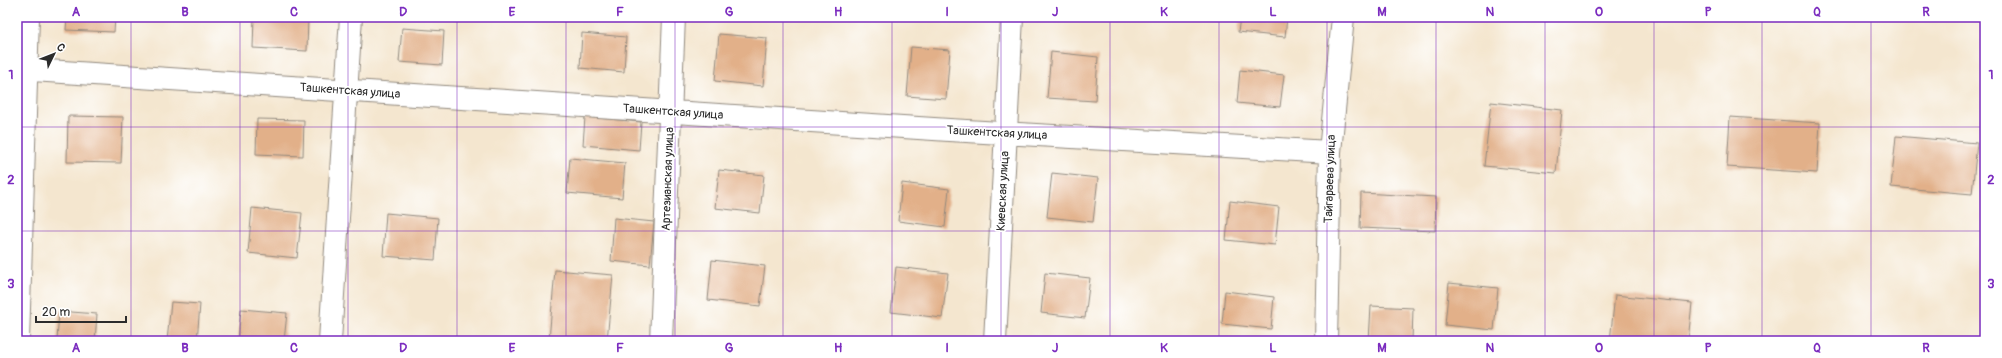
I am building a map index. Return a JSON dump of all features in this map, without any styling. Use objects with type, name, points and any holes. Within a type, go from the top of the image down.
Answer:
[{"type":"street","points":[[18,341],[22,70],[28,17]]},
{"type":"street","points":[[330,341],[351,17]]},
{"type":"street","name":"Артезианская улица","points":[[661,341],[674,17]]},
{"type":"street","name":"Киевская улица","points":[[994,341],[1012,17]]},
{"type":"street","name":"Тайгараева улица","points":[[1326,341],[1330,152],[1343,17]]},
{"type":"street","name":"Ташкентская улица","points":[[22,70],[671,112],[1330,152]]},
{"type":"building","points":[[67,17],[115,17],[114,32],[66,30]]},
{"type":"building","points":[[254,17],[308,17],[307,51],[253,48]]},
{"type":"building","points":[[1240,17],[1287,17],[1285,37],[1238,32]]},
{"type":"building","points":[[402,28],[444,31],[442,65],[399,62]]},
{"type":"building","points":[[582,33],[626,37],[624,72],[580,68]]},
{"type":"building","points":[[719,34],[767,38],[763,86],[715,81]]},
{"type":"building","points":[[911,47],[950,50],[946,99],[907,96]]},
{"type":"building","points":[[1051,52],[1098,57],[1095,101],[1047,98]]},
{"type":"building","points":[[1240,70],[1284,75],[1280,107],[1237,103]]},
{"type":"building","points":[[1491,102],[1562,110],[1556,173],[1484,166]]},
{"type":"building","points":[[68,116],[123,117],[121,163],[67,162]]},
{"type":"building","points":[[585,117],[641,122],[639,150],[583,145]]},
{"type":"building","points":[[1730,117],[1820,123],[1817,173],[1727,167]]},
{"type":"building","points":[[257,119],[304,120],[303,156],[256,154]]},
{"type":"building","points":[[1896,136],[1977,143],[1972,194],[1891,187]]},
{"type":"building","points":[[570,158],[625,163],[622,198],[567,193]]},
{"type":"building","points":[[719,170],[764,175],[760,213],[715,208]]},
{"type":"building","points":[[1052,173],[1098,178],[1093,222],[1047,217]]},
{"type":"building","points":[[902,183],[949,189],[945,227],[898,221]]},
{"type":"building","points":[[1361,193],[1436,197],[1435,231],[1360,228]]},
{"type":"building","points":[[1230,201],[1279,207],[1275,245],[1226,240]]},
{"type":"building","points":[[252,208],[302,213],[297,258],[248,253]]},
{"type":"building","points":[[386,213],[438,218],[435,260],[383,256]]},
{"type":"building","points":[[614,218],[654,222],[650,265],[611,261]]},
{"type":"building","points":[[712,260],[765,266],[760,306],[708,300]]},
{"type":"building","points":[[896,267],[948,273],[942,318],[891,312]]},
{"type":"building","points":[[555,270],[613,275],[607,341],[549,340]]},
{"type":"building","points":[[1045,273],[1090,278],[1085,318],[1041,313]]},
{"type":"building","points":[[1449,283],[1498,288],[1494,330],[1445,325]]},
{"type":"building","points":[[1225,291],[1274,297],[1271,329],[1222,324]]},
{"type":"building","points":[[1615,295],[1692,303],[1688,341],[1610,341]]},
{"type":"building","points":[[171,302],[200,304],[197,341],[167,341]]},
{"type":"building","points":[[1371,306],[1413,308],[1412,341],[1369,341]]},
{"type":"building","points":[[241,309],[287,313],[284,341],[238,341]]},
{"type":"building","points":[[59,311],[97,314],[95,341],[57,341]]},
{"type":"building","points":[[376,337],[412,340],[412,341],[376,341]]}]
